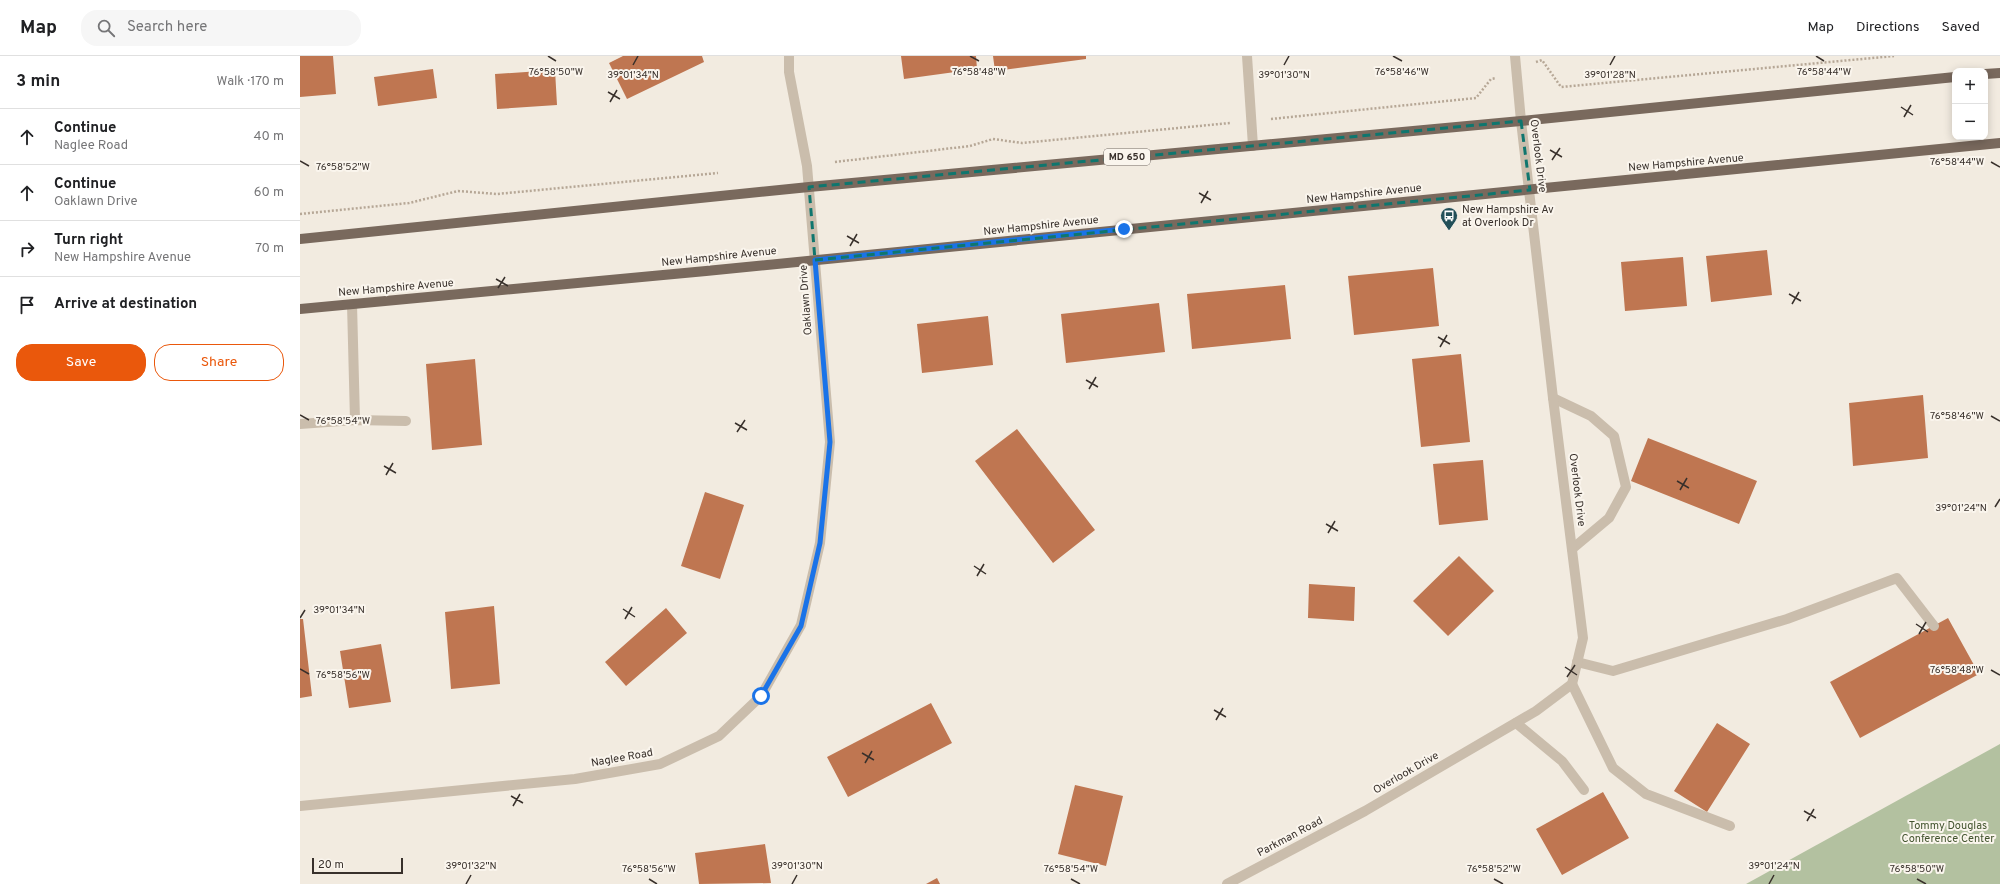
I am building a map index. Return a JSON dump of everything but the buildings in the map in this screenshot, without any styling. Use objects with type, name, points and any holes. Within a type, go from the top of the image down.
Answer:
[{"type":"main road","points":[[1988,74],[2000,73]]},
{"type":"main road","name":"MD 650","points":[[300,239],[810,187],[1521,121],[1952,77]]},
{"type":"main road","name":"New Hampshire Avenue","points":[[300,309],[815,260],[2000,143]]},
{"type":"street","name":"Oaklawn Drive","points":[[789,56],[789,72],[810,187],[830,442],[820,543]]},
{"type":"street","points":[[1247,56],[1254,146]]},
{"type":"street","name":"Overlook Drive","points":[[1365,811],[1536,711],[1572,684],[1583,638],[1553,398],[1521,121],[1515,56]]},
{"type":"street","points":[[352,304],[355,420]]},
{"type":"street","points":[[1553,398],[1591,416],[1614,436],[1626,487],[1609,518],[1572,548]]},
{"type":"street","points":[[300,424],[355,420],[406,421]]},
{"type":"street","name":"Naglee Road","points":[[300,806],[575,779],[660,764],[718,736],[761,696],[801,626],[820,543]]},
{"type":"street","points":[[1577,662],[1612,671],[1787,619],[1897,578],[1934,626]]},
{"type":"street","points":[[1572,684],[1613,768],[1646,794],[1730,826]]},
{"type":"street","points":[[1516,723],[1562,761],[1584,790]]},
{"type":"street","name":"Parkman Road","points":[[1227,884],[1365,811]]},
{"type":"path","points":[[807,166],[849,159],[970,146],[993,139],[1022,143],[1476,98],[1492,79],[1542,60],[1561,87],[1894,56]]},
{"type":"path","points":[[300,214],[409,203],[458,191],[497,194],[723,173]]},
{"type":"highlighted area","points":[[1521,121],[1530,190],[815,260],[809,187]]},
{"type":"green space","name":"Tommy Douglas Conference Center","points":[[2000,744],[2000,884],[1746,884]]},
{"type":"place","name":"New Hampshire Av at Overlook Dr","points":[[1449,231]]},
{"type":"route","points":[[761,696],[801,626],[820,543],[830,442],[815,260],[1124,229]]}]
